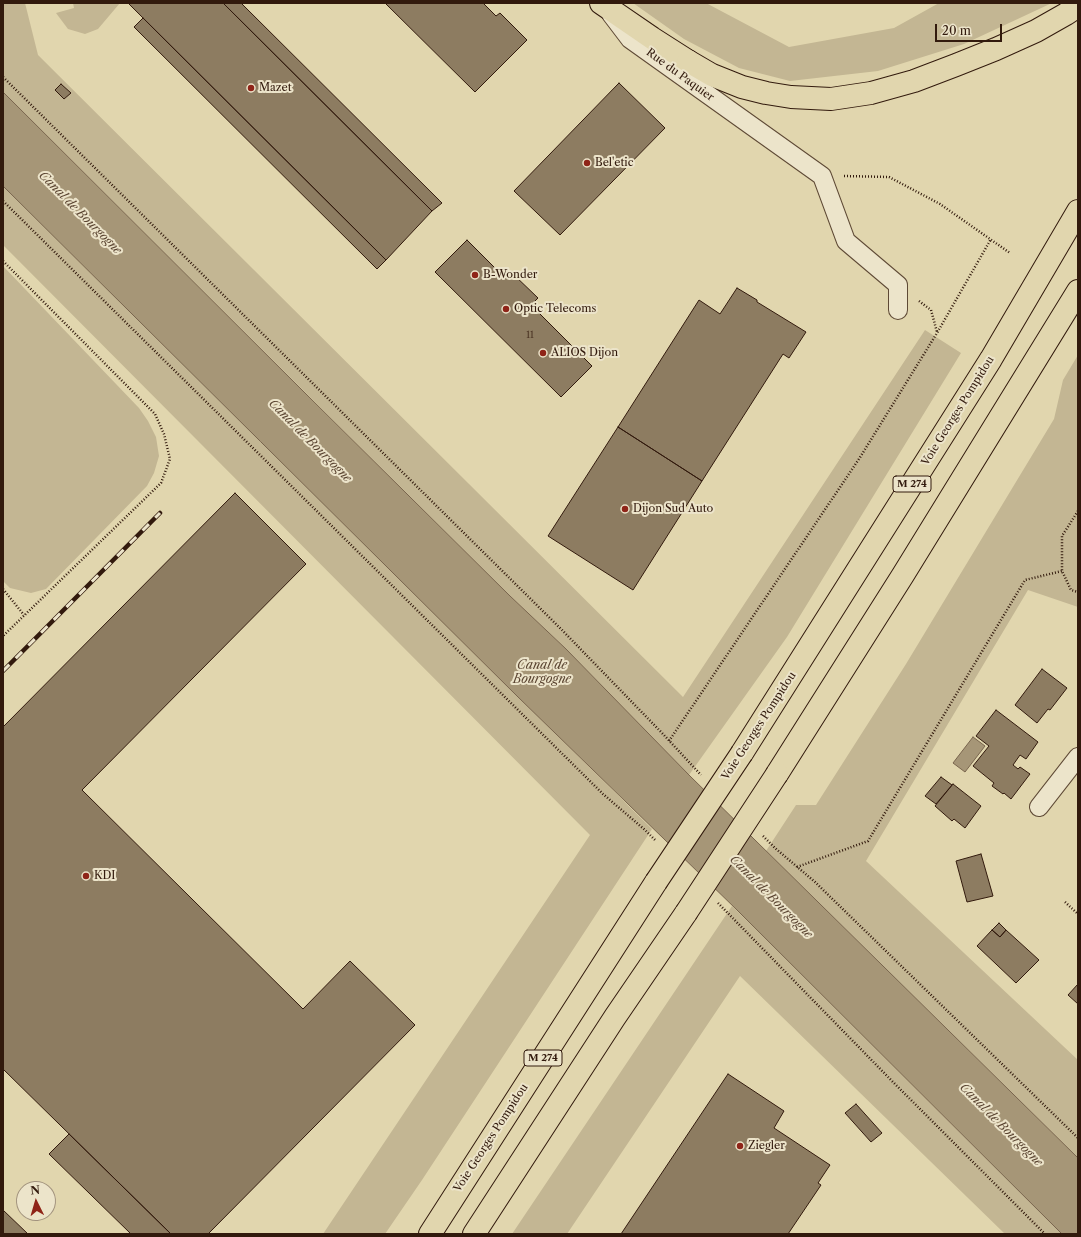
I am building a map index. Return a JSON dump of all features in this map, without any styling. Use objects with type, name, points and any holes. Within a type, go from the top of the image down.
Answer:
[{"type":"main road","name":"Rue du Paquier","points":[[603,4],[688,61]]},
{"type":"main road","points":[[688,61],[712,75],[742,87],[790,97],[832,99],[871,92],[914,80],[956,65],[1036,31],[1078,6]]},
{"type":"main road","name":"Voie Georges Pompidou","points":[[430,1234],[656,882],[742,753],[991,358],[1078,211]]},
{"type":"main road","points":[[474,1234],[615,1017],[686,913],[777,774],[903,575],[1078,291]]},
{"type":"street","name":"Rue du Paquier","points":[[603,4],[630,39],[822,176]]},
{"type":"street","name":"Rue du Paquier","points":[[688,61],[765,136]]},
{"type":"street","points":[[822,176],[846,241],[898,285],[898,310]]},
{"type":"street","points":[[1039,807],[1078,757]]},
{"type":"path","points":[[3,77],[557,624],[704,777]]},
{"type":"path","points":[[822,176],[889,177],[940,204],[1010,253]]},
{"type":"path","points":[[3,201],[592,782],[661,846]]},
{"type":"path","points":[[669,741],[859,459],[937,333],[991,239]]},
{"type":"path","points":[[3,261],[155,414],[164,434],[170,459],[161,483],[3,636]]},
{"type":"path","points":[[898,285],[931,310],[937,333]]},
{"type":"path","points":[[1078,511],[1062,536],[1062,571],[1071,590],[1078,592]]},
{"type":"path","points":[[797,867],[868,841],[1025,580],[1062,571]]},
{"type":"path","points":[[3,589],[24,615]]},
{"type":"path","points":[[758,832],[774,848],[816,882],[1078,1138]]},
{"type":"path","points":[[714,899],[891,1080],[1045,1234]]},
{"type":"path","points":[[1065,902],[1078,914]]},
{"type":"shaded area","points":[[3,3],[25,3],[38,55],[683,697],[925,330],[961,353],[787,637],[689,775],[566,649],[510,596],[3,92]]},
{"type":"shaded area","points":[[73,3],[120,3],[98,29],[85,34],[68,29],[56,13],[74,8]]},
{"type":"shaded area","points":[[633,3],[706,3],[789,47],[894,28],[939,3],[1052,3],[964,44],[878,71],[790,81],[739,68],[684,39]]},
{"type":"shaded area","points":[[3,186],[652,829],[385,1234],[323,1234],[590,835],[3,245]]},
{"type":"shaded area","points":[[3,266],[139,408],[156,437],[159,456],[154,473],[147,486],[46,589],[31,593],[10,588],[3,581]]},
{"type":"shaded area","points":[[1078,355],[1078,607],[1028,590],[866,861],[1078,1060],[1078,1158],[766,851],[796,805],[816,805],[906,664],[1054,419],[1063,380]]},
{"type":"shaded area","points":[[732,906],[1062,1234],[1005,1234],[740,976],[567,1234],[512,1234]]},
{"type":"water","name":"Canal de Bourgogne","points":[[3,92],[510,596],[566,649],[689,775],[1078,1158],[1078,1234],[1062,1234],[738,911],[518,697],[3,186]]},
{"type":"water","points":[[973,737],[985,746],[965,772],[953,763]]},
{"type":"building","points":[[128,3],[223,3],[432,211],[386,260]]},
{"type":"building","points":[[223,3],[241,3],[442,203],[432,211]]},
{"type":"building","points":[[385,3],[483,3],[496,16],[500,13],[527,40],[475,92]]},
{"type":"building","points":[[143,18],[386,260],[377,269],[134,27]]},
{"type":"building","points":[[619,83],[665,128],[560,235],[514,191]]},
{"type":"building","points":[[61,84],[71,93],[64,99],[55,90]]},
{"type":"building","points":[[467,240],[506,279],[512,273],[538,298],[531,305],[592,366],[561,397],[435,272]]},
{"type":"building","points":[[737,288],[806,332],[789,358],[783,354],[702,481],[618,427],[699,300],[720,314]]},
{"type":"building","name":"Dijon Sud Auto","points":[[618,427],[702,481],[633,590],[548,536]]},
{"type":"building","name":"KDI","points":[[235,493],[306,564],[82,790],[303,1009],[350,961],[415,1025],[208,1234],[171,1234],[3,1069],[3,727]]},
{"type":"building","points":[[1042,669],[1067,688],[1050,710],[1048,709],[1037,723],[1015,705]]},
{"type":"building","points":[[996,710],[1038,742],[1026,759],[1020,755],[1013,765],[1018,769],[1020,767],[1030,774],[1011,799],[992,786],[994,783],[973,766],[989,746],[976,736]]},
{"type":"building","points":[[941,777],[952,785],[936,804],[925,796]]},
{"type":"building","points":[[953,784],[981,806],[965,828],[954,819],[952,821],[935,806]]},
{"type":"building","points":[[981,854],[993,896],[967,902],[956,861]]},
{"type":"building","points":[[999,923],[1006,930],[1000,937],[992,930]]},
{"type":"building","points":[[992,930],[1000,937],[1006,930],[1039,960],[1016,983],[977,946]]},
{"type":"building","points":[[1078,984],[1078,1004],[1068,995]]},
{"type":"building","name":"Ziegler","points":[[728,1074],[784,1111],[774,1128],[830,1165],[818,1183],[821,1185],[788,1234],[621,1234]]},
{"type":"building","points":[[856,1104],[882,1133],[871,1142],[845,1113]]},
{"type":"building","points":[[69,1134],[171,1234],[131,1234],[49,1154]]},
{"type":"building","points":[[3,1210],[28,1234],[3,1234]]},
{"type":"railway","points":[[3,671],[160,513]]},
{"type":"place","name":"Mazet","points":[[251,88]]},
{"type":"place","name":"Bel'etic","points":[[587,163]]},
{"type":"place","name":"B-Wonder","points":[[475,275]]},
{"type":"place","name":"Optic Telecoms","points":[[506,309]]},
{"type":"place","name":"ALIOS Dijon","points":[[543,353]]},
{"type":"place","name":"Dijon Sud Auto","points":[[625,509]]},
{"type":"place","name":"KDI","points":[[86,876]]},
{"type":"place","name":"Ziegler","points":[[740,1146]]}]
